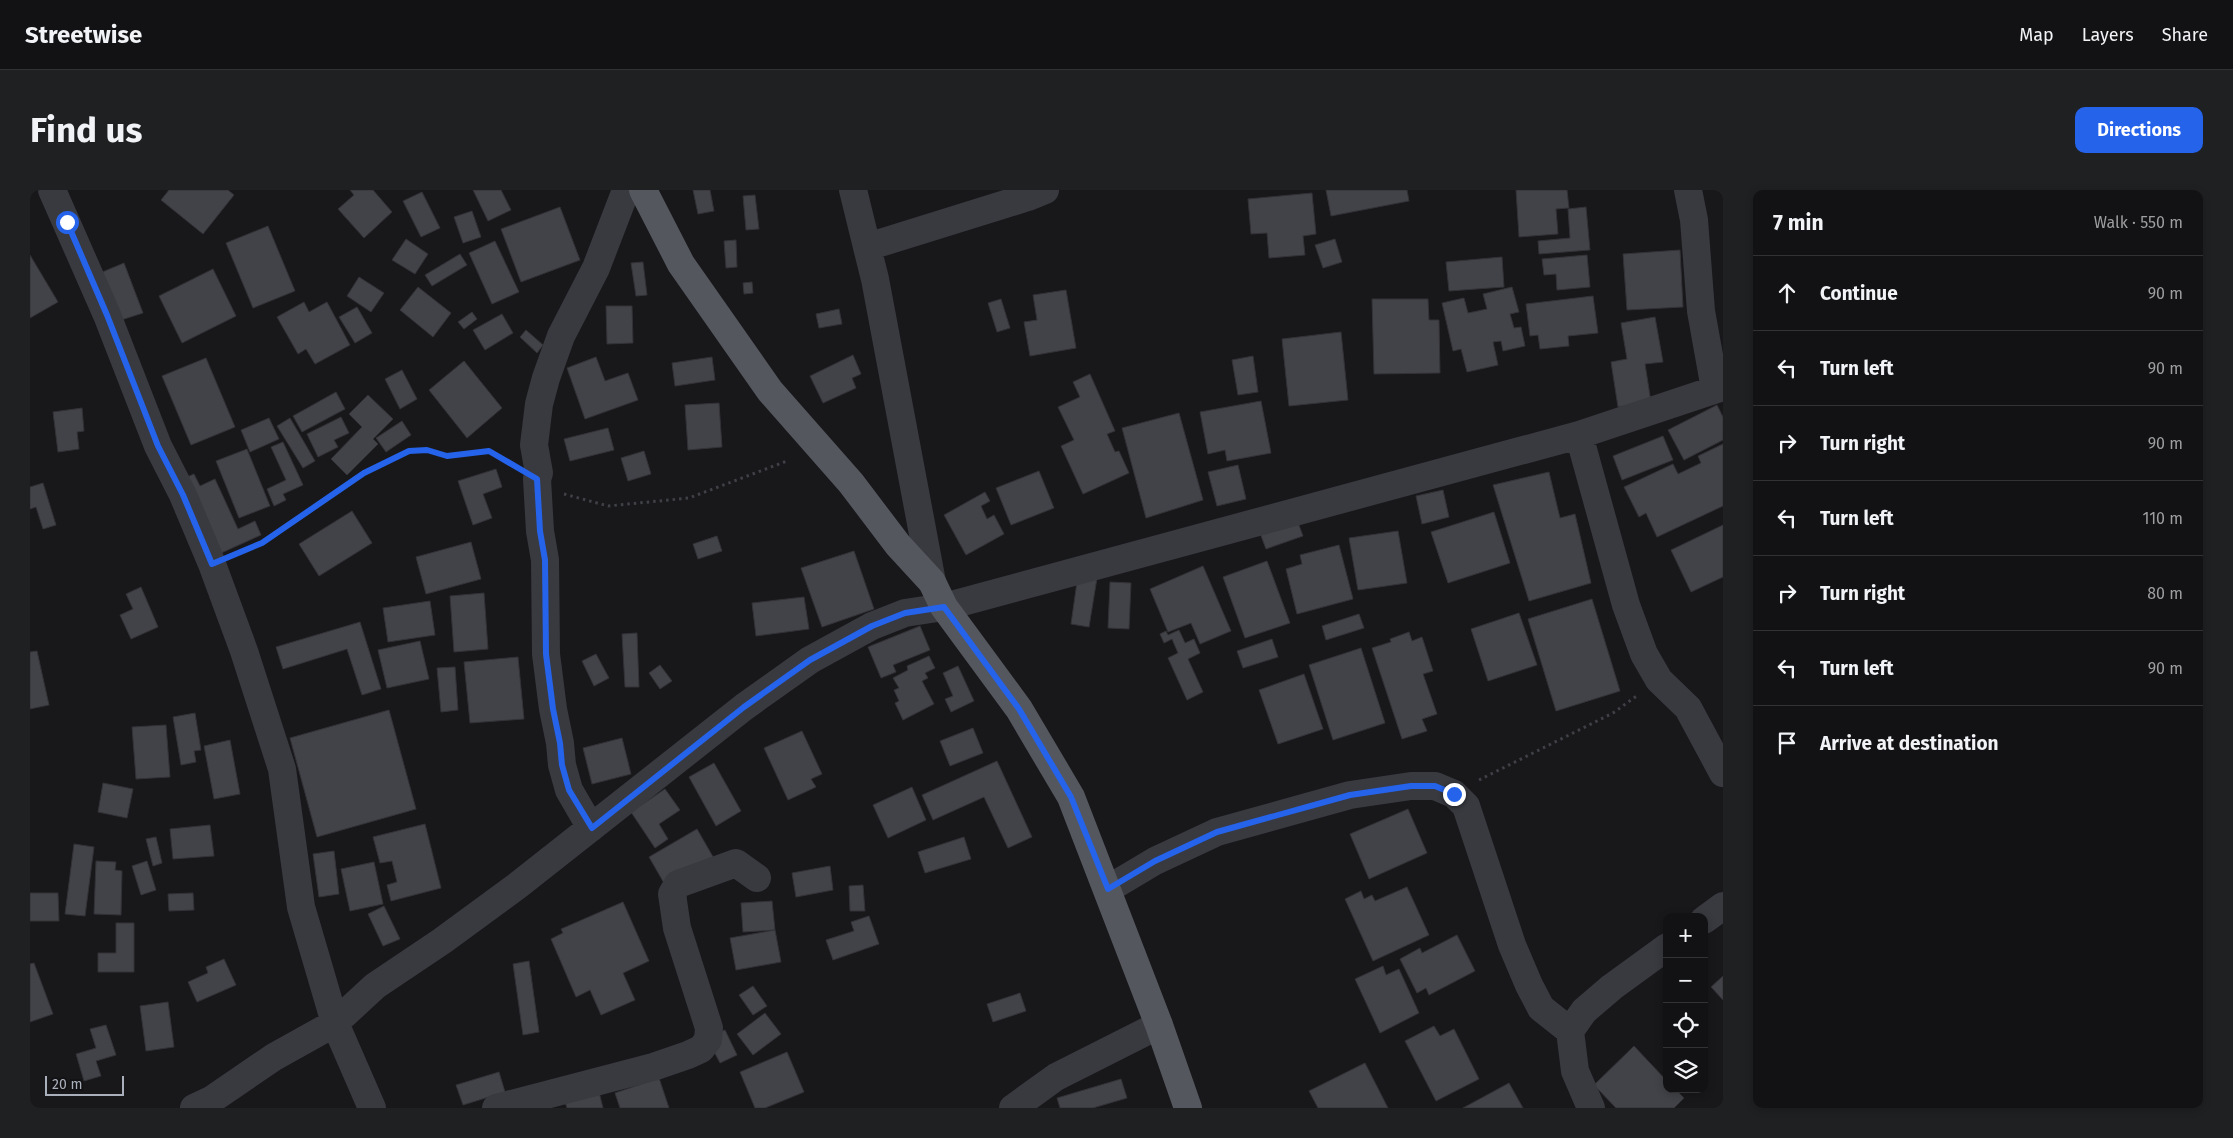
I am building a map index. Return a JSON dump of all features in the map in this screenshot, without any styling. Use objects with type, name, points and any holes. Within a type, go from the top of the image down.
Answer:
[{"type":"main road","points":[[643,190],[681,264],[770,391],[851,483],[898,544],[932,582],[944,607],[1019,709],[1071,797],[1108,889],[1188,1108]]},
{"type":"street","points":[[52,190],[96,288],[158,446],[183,495],[212,564],[244,651],[282,769],[301,907],[335,1022],[372,1108]]},
{"type":"street","points":[[592,828],[569,790],[562,765],[560,743],[553,709],[546,654],[544,554],[540,531],[537,479],[539,473],[534,445],[539,404],[561,336],[596,268],[626,190]]},
{"type":"street","points":[[853,190],[875,279],[932,582]]},
{"type":"street","points":[[194,1108],[211,1100],[274,1057],[335,1022],[375,986],[457,930],[592,828],[744,707],[810,660],[872,626],[896,616],[944,607],[1579,435],[1719,388],[1701,311],[1694,220],[1688,190]]},
{"type":"street","points":[[867,246],[1034,192]]},
{"type":"street","points":[[1579,435],[1626,605],[1644,654],[1659,680],[1688,708],[1723,773]]},
{"type":"street","points":[[1108,889],[1155,861],[1217,832],[1340,798],[1419,786],[1435,786],[1454,794],[1466,806],[1512,946],[1529,985],[1542,1008],[1570,1031]]},
{"type":"street","points":[[496,1108],[653,1067],[701,1049],[708,1040],[709,1028],[677,928],[672,894],[678,884],[736,863],[757,878]]},
{"type":"street","points":[[1708,917],[1723,906]]},
{"type":"street","points":[[1591,1108],[1575,1071],[1570,1031],[1584,1011],[1612,987],[1663,950]]},
{"type":"street","points":[[1013,1108],[1056,1077],[1159,1025]]},
{"type":"path","points":[[212,564],[262,543],[364,473],[409,451],[427,450],[447,456],[489,451],[566,496],[608,506],[689,498],[787,461]]},
{"type":"path","points":[[1454,794],[1613,712],[1659,680]]},
{"type":"building","points":[[169,190],[228,190],[234,195],[203,234],[161,200]]},
{"type":"building","points":[[350,190],[373,190],[392,212],[364,238],[338,209],[354,195]]},
{"type":"building","points":[[473,190],[501,190],[511,210],[488,221]]},
{"type":"building","points":[[693,190],[710,190],[714,211],[698,214]]},
{"type":"building","points":[[1326,190],[1407,190],[1409,201],[1331,216]]},
{"type":"building","points":[[1516,190],[1567,190],[1569,208],[1556,209],[1558,234],[1519,237]]},
{"type":"building","points":[[422,192],[440,228],[421,237],[403,201]]},
{"type":"building","points":[[1312,193],[1316,234],[1303,236],[1305,255],[1269,258],[1267,233],[1251,234],[1248,199]]},
{"type":"building","points":[[755,195],[759,229],[746,230],[743,196]]},
{"type":"building","points":[[560,207],[580,260],[521,282],[501,229]]},
{"type":"building","points":[[1586,207],[1590,250],[1539,254],[1538,241],[1570,238],[1568,209]]},
{"type":"building","points":[[472,211],[481,237],[463,243],[454,217]]},
{"type":"building","points":[[268,226],[295,291],[253,308],[226,243]]},
{"type":"building","points":[[406,239],[428,254],[415,274],[392,260]]},
{"type":"building","points":[[1335,239],[1342,262],[1323,268],[1315,245]]},
{"type":"building","points":[[736,240],[737,267],[726,268],[724,241]]},
{"type":"building","points":[[495,241],[519,292],[492,304],[469,253]]},
{"type":"building","points":[[1680,250],[1683,307],[1627,310],[1623,254]]},
{"type":"building","points":[[460,254],[467,265],[432,286],[425,275]]},
{"type":"building","points":[[30,255],[58,302],[30,318]]},
{"type":"building","points":[[1587,255],[1590,287],[1557,290],[1556,274],[1544,275],[1542,259]]},
{"type":"building","points":[[1502,257],[1504,287],[1449,291],[1446,262]]},
{"type":"building","points":[[643,262],[647,295],[636,296],[631,263]]},
{"type":"building","points":[[124,263],[143,313],[118,321],[100,273]]},
{"type":"building","points":[[213,269],[236,316],[182,343],[159,296]]},
{"type":"building","points":[[359,277],[384,293],[371,312],[347,296]]},
{"type":"building","points":[[752,282],[753,293],[744,294],[743,283]]},
{"type":"building","points":[[418,287],[451,313],[433,337],[400,310]]},
{"type":"building","points":[[1512,287],[1519,312],[1510,314],[1514,328],[1521,327],[1525,346],[1503,351],[1501,341],[1493,342],[1498,365],[1467,372],[1461,349],[1453,351],[1442,303],[1464,298],[1468,313],[1487,309],[1483,294]]},
{"type":"building","points":[[1066,290],[1076,348],[1030,356],[1024,322],[1037,320],[1033,295]]},
{"type":"building","points":[[1593,296],[1598,333],[1568,336],[1569,346],[1540,349],[1538,335],[1530,336],[1526,304]]},
{"type":"building","points":[[1001,299],[1010,328],[997,332],[988,303]]},
{"type":"building","points":[[1372,299],[1428,299],[1429,320],[1439,320],[1440,373],[1374,374]]},
{"type":"building","points":[[304,302],[309,312],[327,302],[350,345],[315,364],[306,349],[298,354],[277,317]]},
{"type":"building","points":[[606,306],[632,306],[633,343],[607,344]]},
{"type":"building","points":[[357,307],[372,333],[355,343],[339,317]]},
{"type":"building","points":[[839,309],[842,324],[819,328],[816,314]]},
{"type":"building","points":[[472,312],[477,319],[464,329],[458,322]]},
{"type":"building","points":[[502,314],[513,333],[485,350],[473,330]]},
{"type":"building","points":[[1655,317],[1663,362],[1645,364],[1651,402],[1618,407],[1611,362],[1627,359],[1621,323]]},
{"type":"building","points":[[526,330],[543,345],[537,353],[520,337]]},
{"type":"building","points":[[1341,332],[1348,400],[1289,406],[1282,339]]},
{"type":"building","points":[[853,355],[861,374],[852,378],[856,388],[823,403],[810,376]]},
{"type":"building","points":[[1253,356],[1258,392],[1238,395],[1232,360]]},
{"type":"building","points":[[596,357],[605,381],[628,373],[638,400],[585,419],[567,368]]},
{"type":"building","points":[[712,357],[715,380],[675,386],[672,363]]},
{"type":"building","points":[[206,358],[235,427],[191,445],[162,376]]},
{"type":"building","points":[[464,361],[502,408],[467,438],[429,390]]},
{"type":"building","points":[[402,370],[417,399],[400,409],[385,379]]},
{"type":"building","points":[[1090,374],[1115,431],[1107,434],[1115,452],[1119,451],[1129,473],[1083,494],[1061,446],[1074,440],[1058,407],[1080,397],[1073,382]]},
{"type":"building","points":[[336,392],[345,409],[302,432],[293,416]]},
{"type":"building","points":[[368,395],[393,419],[373,439],[378,444],[347,475],[331,459],[362,427],[349,414]]},
{"type":"building","points":[[1261,401],[1271,453],[1227,461],[1225,450],[1208,454],[1200,412]]},
{"type":"building","points":[[719,403],[722,447],[688,450],[685,405]]},
{"type":"building","points":[[1717,405],[1723,417],[1723,440],[1684,460],[1668,430]]},
{"type":"building","points":[[82,408],[84,431],[77,432],[79,449],[58,452],[53,412]]},
{"type":"building","points":[[1179,413],[1203,500],[1146,518],[1122,428]]},
{"type":"building","points":[[341,417],[349,433],[334,440],[338,447],[318,457],[307,434]]},
{"type":"building","points":[[269,418],[279,439],[250,452],[241,430]]},
{"type":"building","points":[[290,418],[315,461],[303,468],[277,426]]},
{"type":"building","points":[[402,421],[411,435],[386,452],[376,438]]},
{"type":"building","points":[[608,428],[614,450],[570,461],[564,439]]},
{"type":"building","points":[[1663,436],[1673,460],[1622,480],[1613,456]]},
{"type":"building","points":[[283,442],[303,485],[283,494],[286,500],[274,506],[267,489],[286,480],[271,447]]},
{"type":"building","points":[[1723,444],[1723,506],[1657,537],[1646,513],[1639,517],[1624,487],[1673,464],[1678,474],[1701,463],[1698,456]]},
{"type":"building","points":[[247,449],[270,506],[239,518],[216,461]]},
{"type":"building","points":[[644,451],[651,474],[628,481],[621,458]]},
{"type":"building","points":[[1238,465],[1246,499],[1217,506],[1208,472]]},
{"type":"building","points":[[496,469],[502,487],[483,494],[492,518],[473,525],[458,481]]},
{"type":"building","points":[[1039,471],[1054,508],[1011,525],[996,488]]},
{"type":"building","points":[[1549,472],[1560,518],[1575,514],[1591,583],[1529,601],[1493,485]]},
{"type":"building","points":[[194,474],[200,486],[215,479],[238,529],[255,521],[261,535],[219,554],[185,478]]},
{"type":"building","points":[[43,483],[56,525],[43,529],[36,507],[30,509],[30,487]]},
{"type":"building","points":[[1443,490],[1449,517],[1422,524],[1416,496]]},
{"type":"building","points":[[985,492],[990,501],[981,506],[987,519],[994,515],[1004,534],[966,555],[944,515]]},
{"type":"building","points":[[352,511],[372,543],[319,576],[299,544]]},
{"type":"building","points":[[1494,512],[1510,563],[1448,583],[1431,532]]},
{"type":"building","points":[[1297,520],[1303,536],[1266,549],[1260,533]]},
{"type":"building","points":[[1723,525],[1723,577],[1691,592],[1671,550]]},
{"type":"building","points":[[1398,531],[1407,583],[1358,590],[1349,538]]},
{"type":"building","points":[[717,536],[722,551],[698,559],[693,544]]},
{"type":"building","points":[[471,542],[481,579],[426,594],[416,557]]},
{"type":"building","points":[[1339,545],[1353,599],[1297,614],[1286,569],[1302,564],[1300,555]]},
{"type":"building","points":[[854,551],[874,609],[822,627],[801,568]]},
{"type":"building","points":[[1267,561],[1290,623],[1245,638],[1223,577]]},
{"type":"building","points":[[1203,566],[1231,631],[1200,644],[1191,623],[1168,632],[1150,589]]},
{"type":"building","points":[[1078,575],[1097,578],[1089,627],[1071,624]]},
{"type":"building","points":[[1110,582],[1131,583],[1129,629],[1108,628]]},
{"type":"building","points":[[141,587],[158,627],[131,639],[120,615],[133,609],[126,594]]},
{"type":"building","points":[[484,593],[488,649],[454,652],[450,596]]},
{"type":"building","points":[[804,597],[809,629],[756,636],[752,603]]},
{"type":"building","points":[[1592,599],[1620,691],[1556,711],[1528,619]]},
{"type":"building","points":[[430,601],[435,635],[388,642],[383,608]]},
{"type":"building","points":[[1519,613],[1537,665],[1488,681],[1471,629]]},
{"type":"building","points":[[1359,614],[1364,628],[1326,640],[1322,626]]},
{"type":"building","points":[[360,622],[381,689],[362,695],[347,649],[283,669],[276,647]]},
{"type":"building","points":[[920,626],[930,650],[893,665],[896,672],[881,678],[868,647]]},
{"type":"building","points":[[1179,630],[1185,643],[1194,639],[1200,653],[1188,659],[1203,692],[1187,700],[1168,658],[1178,653],[1172,639],[1164,643],[1160,634],[1166,631],[1168,635]]},
{"type":"building","points":[[1409,632],[1412,641],[1422,637],[1433,671],[1423,674],[1437,714],[1422,719],[1427,731],[1402,739],[1372,648],[1391,642],[1390,639]]},
{"type":"building","points":[[637,633],[639,687],[625,687],[622,634]]},
{"type":"building","points":[[1272,639],[1278,657],[1243,668],[1237,651]]},
{"type":"building","points":[[420,641],[429,679],[387,688],[378,650]]},
{"type":"building","points":[[1361,648],[1385,723],[1333,740],[1309,665]]},
{"type":"building","points":[[37,651],[49,705],[30,709],[30,652]]},
{"type":"building","points":[[596,654],[609,678],[594,686],[582,661]]},
{"type":"building","points":[[929,656],[935,668],[925,673],[928,678],[922,681],[934,704],[903,720],[895,703],[899,701],[894,690],[899,688],[893,678],[908,670],[907,666]]},
{"type":"building","points":[[518,657],[524,719],[470,723],[464,662]]},
{"type":"building","points":[[660,665],[672,681],[660,689],[649,673]]},
{"type":"building","points":[[958,666],[974,701],[951,712],[945,699],[953,696],[943,673]]},
{"type":"building","points":[[455,667],[458,710],[441,712],[437,668]]},
{"type":"building","points":[[1304,674],[1323,729],[1278,744],[1259,690]]},
{"type":"building","points":[[389,710],[416,809],[317,837],[290,738]]},
{"type":"building","points":[[195,713],[201,750],[194,751],[196,762],[181,765],[173,717]]},
{"type":"building","points":[[166,725],[170,777],[136,779],[132,727]]},
{"type":"building","points":[[973,728],[983,753],[950,766],[940,741]]},
{"type":"building","points":[[802,731],[822,774],[811,779],[816,787],[788,800],[764,748]]},
{"type":"building","points":[[622,738],[631,774],[592,784],[583,748]]},
{"type":"building","points":[[230,740],[240,794],[214,799],[204,746]]},
{"type":"building","points":[[997,761],[1032,837],[1008,848],[984,797],[933,820],[922,795]]},
{"type":"building","points":[[714,763],[741,811],[716,826],[689,777]]},
{"type":"building","points":[[103,783],[133,789],[127,818],[98,812]]},
{"type":"building","points":[[912,787],[926,820],[888,838],[873,805]]},
{"type":"building","points":[[665,789],[680,810],[659,824],[668,839],[655,848],[631,812]]},
{"type":"building","points":[[1408,809],[1427,853],[1369,879],[1350,834]]},
{"type":"building","points":[[425,824],[441,888],[391,901],[387,885],[397,882],[392,861],[380,863],[373,837]]},
{"type":"building","points":[[210,825],[214,856],[173,859],[170,829]]},
{"type":"building","points":[[697,829],[716,862],[668,890],[649,857]]},
{"type":"building","points":[[156,837],[162,863],[153,866],[146,839]]},
{"type":"building","points":[[964,837],[971,859],[925,873],[918,852]]},
{"type":"building","points":[[74,844],[94,847],[85,916],[65,914]]},
{"type":"building","points":[[334,851],[339,894],[319,897],[313,854]]},
{"type":"building","points":[[96,861],[116,862],[115,870],[122,871],[121,915],[94,914]]},
{"type":"building","points":[[147,861],[156,890],[141,895],[132,866]]},
{"type":"building","points":[[374,862],[383,904],[350,911],[341,869]]},
{"type":"building","points":[[830,866],[833,890],[796,897],[792,873]]},
{"type":"building","points":[[863,885],[865,911],[850,911],[849,886]]},
{"type":"building","points":[[1407,887],[1429,935],[1373,961],[1345,899],[1361,891],[1364,899],[1372,895],[1375,901]]},
{"type":"building","points":[[30,893],[58,893],[59,921],[30,921]]},
{"type":"building","points":[[193,893],[194,910],[169,911],[168,894]]},
{"type":"building","points":[[772,901],[775,930],[743,932],[741,903]]},
{"type":"building","points":[[623,902],[649,961],[623,973],[635,1000],[601,1015],[590,990],[576,997],[551,939],[563,933],[561,929]]},
{"type":"building","points":[[384,906],[400,939],[383,946],[368,914]]},
{"type":"building","points":[[869,916],[879,944],[833,960],[826,940],[854,931],[851,922]]},
{"type":"building","points":[[116,923],[134,923],[134,972],[98,972],[98,953],[116,953]]},
{"type":"building","points":[[775,930],[781,962],[736,970],[730,938]]},
{"type":"building","points":[[1457,935],[1475,971],[1429,995],[1426,988],[1417,993],[1400,959],[1420,948],[1422,953]]},
{"type":"building","points":[[224,959],[236,985],[197,1002],[188,982],[208,973],[206,967]]},
{"type":"building","points":[[529,961],[539,1032],[523,1035],[513,964]]},
{"type":"building","points":[[34,963],[53,1014],[30,1022],[30,964]]},
{"type":"building","points":[[1383,966],[1386,975],[1399,969],[1419,1013],[1380,1033],[1355,979]]},
{"type":"building","points":[[1723,976],[1723,1000],[1711,987]]},
{"type":"building","points":[[753,986],[767,1006],[753,1015],[739,995]]},
{"type":"building","points":[[1020,993],[1026,1011],[993,1022],[987,1004]]},
{"type":"building","points":[[168,1002],[174,1047],[146,1051],[140,1006]]},
{"type":"building","points":[[765,1013],[781,1034],[753,1055],[737,1034]]},
{"type":"building","points":[[106,1025],[116,1055],[96,1061],[101,1076],[84,1081],[76,1054],[96,1048],[90,1029]]},
{"type":"building","points":[[1434,1026],[1440,1036],[1454,1029],[1479,1079],[1436,1101],[1405,1041]]},
{"type":"building","points":[[725,1030],[737,1055],[720,1063],[707,1038]]},
{"type":"building","points":[[1634,1046],[1663,1077],[1663,1093],[1679,1093],[1684,1098],[1674,1108],[1616,1108],[1594,1085]]},
{"type":"building","points":[[787,1052],[804,1092],[765,1108],[755,1108],[740,1072]]},
{"type":"building","points":[[1365,1063],[1388,1108],[1318,1108],[1309,1091]]},
{"type":"building","points":[[499,1072],[505,1092],[463,1105],[456,1085]]},
{"type":"building","points":[[659,1078],[669,1108],[620,1108],[615,1093]]},
{"type":"building","points":[[1121,1079],[1127,1098],[1093,1108],[1060,1108],[1057,1098]]},
{"type":"building","points":[[1509,1083],[1523,1108],[1463,1108]]},
{"type":"building","points":[[599,1092],[603,1108],[567,1108],[565,1102]]},
{"type":"route","points":[[67,222],[107,315],[158,446],[183,495],[212,564],[262,543],[310,512],[364,473],[409,451],[427,450],[447,456],[489,451],[537,479],[540,531],[545,560],[546,654],[553,709],[560,743],[562,765],[569,790],[592,828],[744,707],[810,660],[872,626],[905,613],[944,607],[1019,709],[1071,797],[1108,889],[1155,861],[1217,832],[1350,795],[1411,786],[1435,786],[1454,794]]}]
